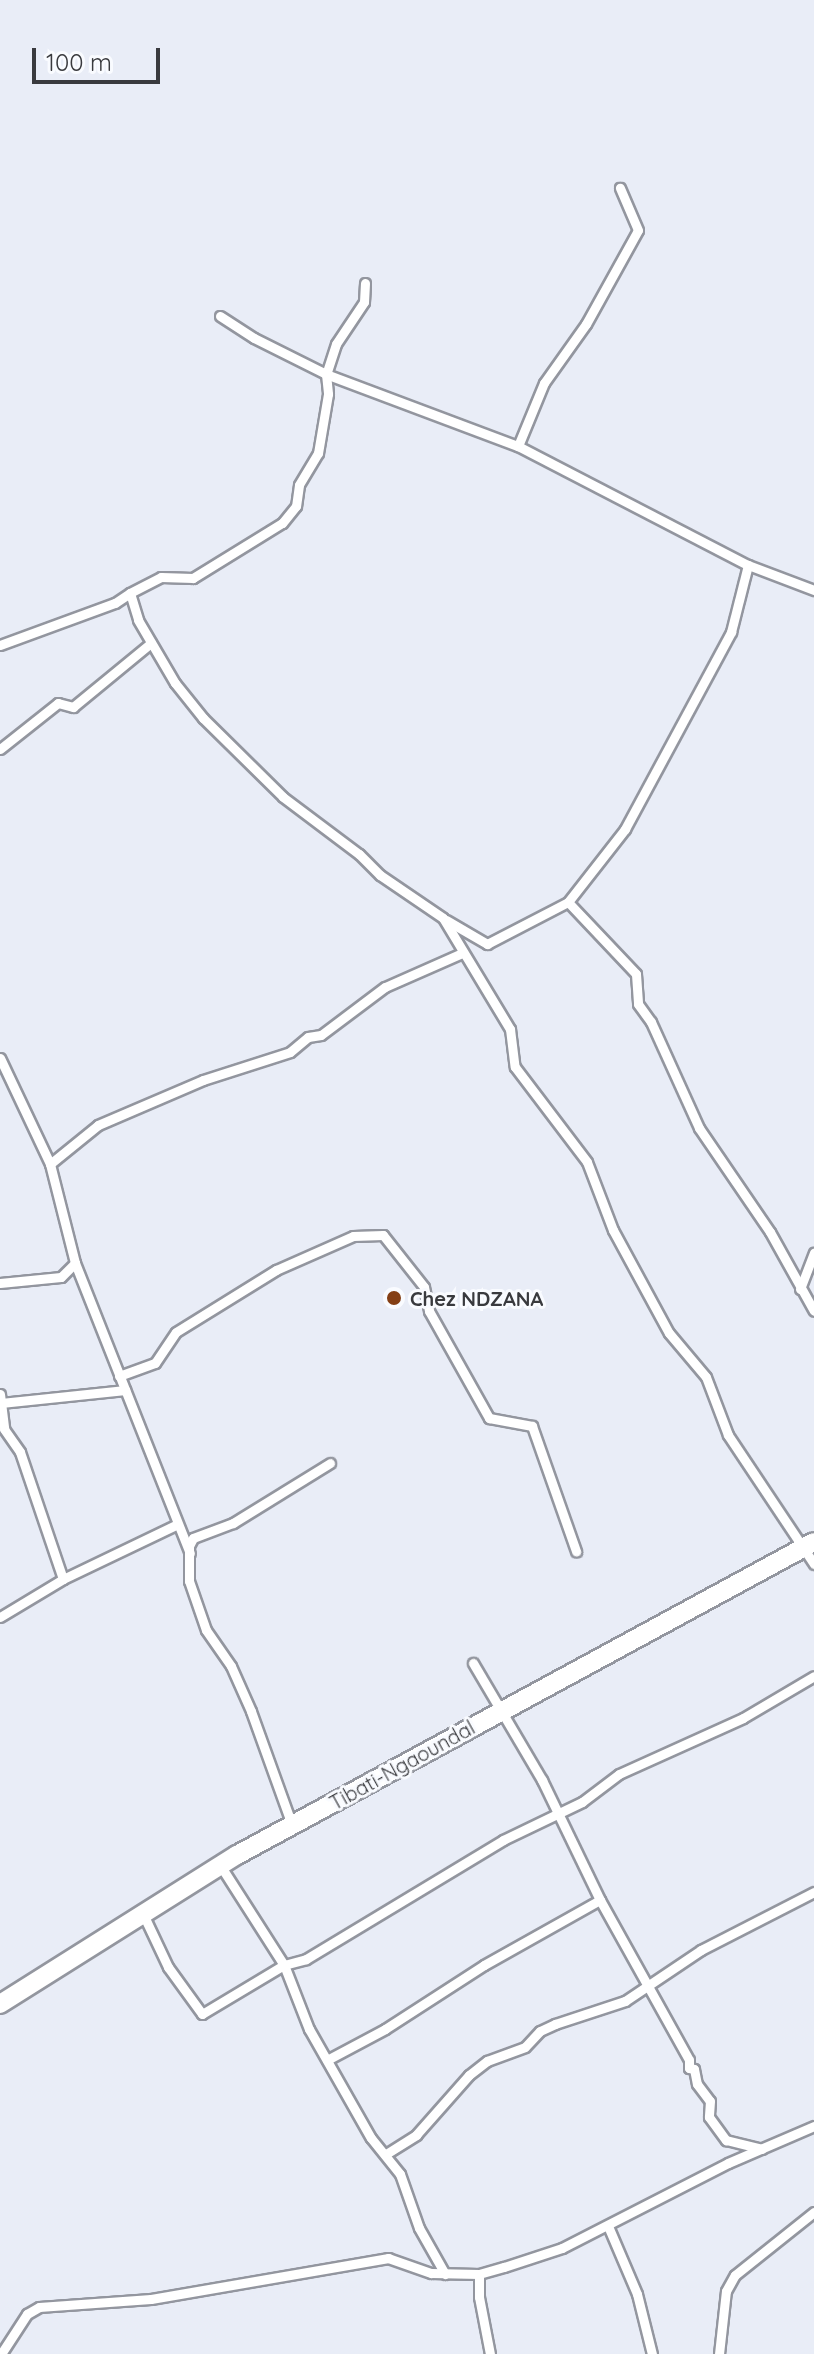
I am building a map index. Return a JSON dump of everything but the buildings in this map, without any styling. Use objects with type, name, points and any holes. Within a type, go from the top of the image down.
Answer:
[{"type":"highway","name":"Tibati-Ngaoundal","points":[[0,2004],[220,1865],[810,1544]]},
{"type":"street","points":[[518,446],[544,383],[586,324],[638,230],[620,188]]},
{"type":"street","points":[[0,645],[115,603],[161,577],[193,578],[282,523],[296,506],[299,485],[318,453],[328,394],[326,374],[336,344],[364,302],[365,283]]},
{"type":"street","points":[[220,316],[254,338],[326,374],[518,446],[748,565],[814,590]]},
{"type":"street","points":[[130,593],[138,620],[175,683],[203,718],[283,797],[359,854],[380,875],[487,944],[568,902],[625,829],[731,632],[748,565]]},
{"type":"street","points":[[0,749],[58,703],[73,707],[151,643]]},
{"type":"street","points":[[568,902],[636,974],[638,1004],[651,1022],[699,1128],[770,1232],[800,1289],[811,1300],[814,1311]]},
{"type":"street","points":[[443,918],[510,1029],[515,1067],[587,1162],[613,1230],[669,1333],[706,1377],[728,1435],[810,1544],[814,1564]]},
{"type":"street","points":[[50,1164],[98,1125],[212,1077],[290,1052],[308,1037],[321,1035],[385,987],[462,953]]},
{"type":"street","points":[[0,1058],[50,1164],[75,1263],[190,1553]]},
{"type":"street","points":[[119,1376],[155,1363],[176,1332],[276,1270],[353,1236],[383,1235],[424,1287],[429,1311],[489,1418],[532,1426],[576,1551]]},
{"type":"street","points":[[800,1289],[814,1253]]},
{"type":"street","points":[[0,1283],[61,1277],[75,1263]]},
{"type":"street","points":[[63,1579],[20,1452],[4,1429],[1,1400],[125,1390]]},
{"type":"street","points":[[292,1825],[251,1711],[231,1666],[206,1630],[189,1581],[190,1553],[193,1538],[233,1523],[330,1463]]},
{"type":"street","points":[[0,1617],[63,1579],[178,1524]]},
{"type":"street","points":[[473,1663],[560,1813],[600,1900],[689,2060],[689,2068],[694,2069],[697,2084],[710,2101],[709,2117],[726,2140],[762,2149]]},
{"type":"street","points":[[143,1913],[168,1967],[202,2014],[284,1965],[328,1948],[503,1840],[588,1798],[619,1774],[752,1714],[814,1676]]},
{"type":"street","points":[[220,1865],[284,1965],[303,2018],[371,2138],[400,2174],[419,2228],[445,2274]]},
{"type":"street","points":[[386,2154],[416,2135],[469,2075],[487,2061],[525,2047],[540,2031],[555,2024],[625,2001],[711,1945],[814,1892]]},
{"type":"street","points":[[327,2060],[385,2029],[484,1965],[600,1900]]},
{"type":"street","points":[[1,2354],[27,2314],[39,2307],[151,2299],[388,2258],[421,2271],[479,2274],[562,2248],[814,2126]]},
{"type":"street","points":[[719,2354],[726,2291],[735,2275],[814,2212]]},
{"type":"street","points":[[608,2226],[637,2294],[652,2354]]},
{"type":"street","points":[[479,2274],[479,2297],[490,2354]]},
{"type":"place","name":"Chez NDZANA","points":[[394,1298]]}]
